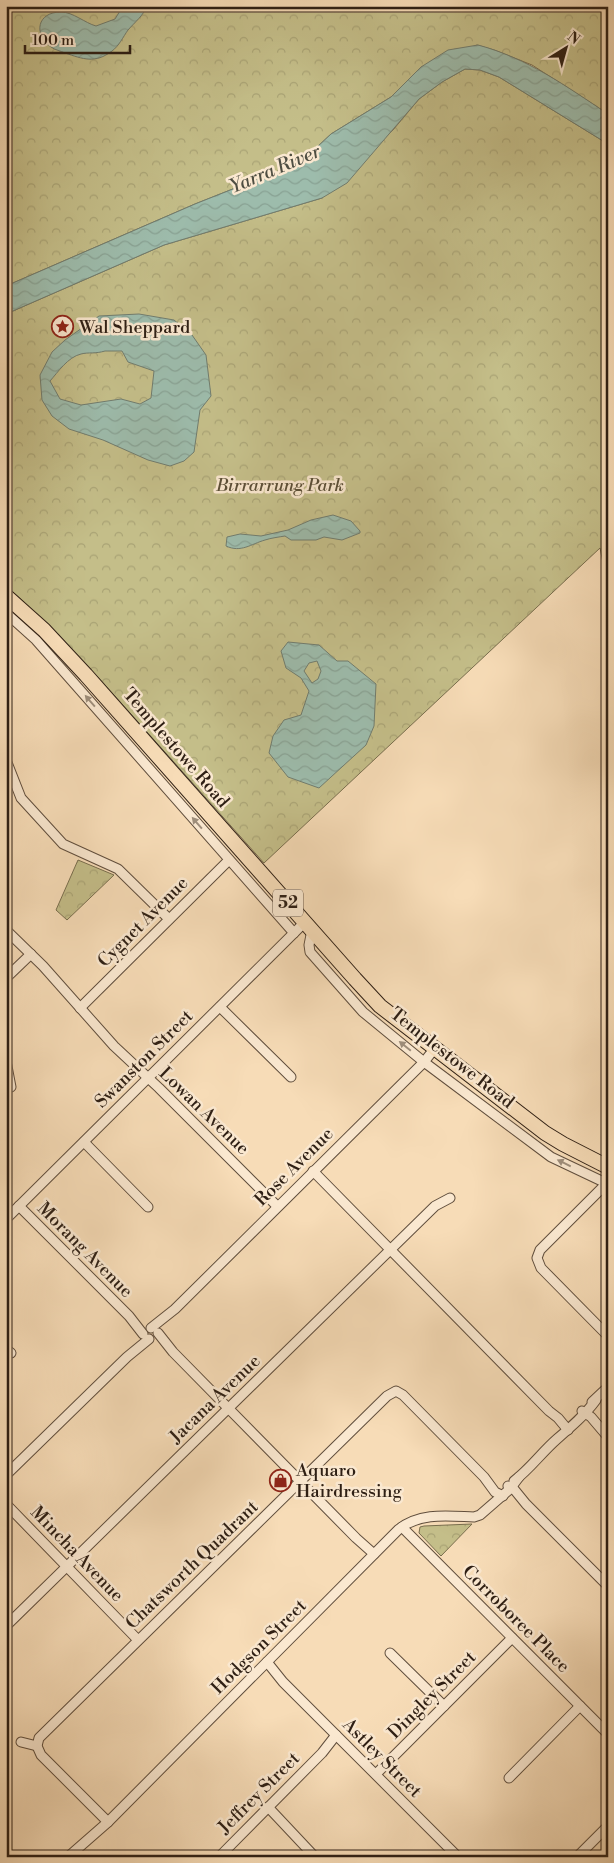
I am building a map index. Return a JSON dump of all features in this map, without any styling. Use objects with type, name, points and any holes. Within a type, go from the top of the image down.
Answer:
[{"type":"main road","name":"Templestowe Road","points":[[6,596],[44,630],[86,674],[380,1006],[545,1133],[608,1166]]},
{"type":"street","name":"Templestowe Road","points":[[6,613],[36,640],[294,933]]},
{"type":"street","points":[[6,760],[21,798],[63,844],[118,869],[169,919]]},
{"type":"street","name":"Cygnet Avenue","points":[[80,1008],[229,860]]},
{"type":"street","name":"Swanston Street","points":[[8,1214],[19,1206],[294,933],[309,926]]},
{"type":"street","name":"Templestowe Road","points":[[309,926],[310,952],[363,1012],[424,1062],[551,1157],[607,1183]]},
{"type":"street","name":"Lowan Avenue","points":[[6,930],[31,954],[114,1046],[277,1206]]},
{"type":"street","points":[[6,978],[31,954]]},
{"type":"street","points":[[220,1007],[291,1077]]},
{"type":"street","name":"Rose Avenue","points":[[6,1477],[313,1170],[424,1062],[435,1048]]},
{"type":"street","points":[[6,1061],[11,1087]]},
{"type":"street","points":[[84,1142],[148,1207]]},
{"type":"street","points":[[313,1170],[566,1428]]},
{"type":"street","points":[[607,1183],[532,1258],[608,1336]]},
{"type":"street","name":"Jacana Avenue","points":[[6,1626],[434,1206],[450,1198]]},
{"type":"street","name":"Morang Avenue","points":[[19,1206],[129,1316],[173,1352],[372,1555]]},
{"type":"street","name":"Chatsworth Quadrant","points":[[37,1746],[40,1736],[396,1387],[484,1477],[495,1492],[506,1491],[526,1504],[608,1586]]},
{"type":"street","name":"Hodgson Street","points":[[68,1857],[108,1822],[402,1527],[413,1520],[424,1517],[477,1516],[483,1514],[608,1387]]},
{"type":"street","points":[[584,1413],[608,1437]]},
{"type":"street","name":"Mincha Avenue","points":[[8,1508],[138,1640]]},
{"type":"street","name":"Corroboree Place","points":[[402,1527],[608,1734]]},
{"type":"street","name":"Dingley Street","points":[[376,1774],[512,1638]]},
{"type":"street","points":[[390,1653],[444,1706]]},
{"type":"street","name":"Astley Street","points":[[265,1664],[458,1857]]},
{"type":"street","points":[[509,1778],[580,1706]]},
{"type":"street","name":"Jeffrey Street","points":[[219,1857],[338,1737]]},
{"type":"street","points":[[21,1742],[37,1746],[41,1755],[108,1822]]},
{"type":"street","points":[[268,1808],[315,1857]]},
{"type":"street","points":[[577,1857],[608,1826]]},
{"type":"green space","points":[[6,6],[608,6],[608,114],[532,65],[477,45],[421,67],[391,97],[331,134],[301,162],[195,204],[6,286]]},
{"type":"green space","name":"Birrarrung Park","points":[[465,69],[480,70],[499,77],[608,144],[608,588],[600,548],[264,863],[97,676],[6,586],[6,314],[164,245],[322,198],[393,130],[419,99],[442,82]]},
{"type":"green space","points":[[78,860],[114,875],[67,920],[56,910]]},
{"type":"green space","points":[[472,1524],[441,1556],[419,1533],[420,1527],[424,1526]]},
{"type":"water","points":[[123,6],[147,6],[117,47],[100,58],[83,58],[54,49],[45,42],[40,30],[43,20],[53,13],[65,12],[96,26],[115,19]]},
{"type":"water","points":[[478,45],[530,65],[608,114],[608,144],[499,77],[480,70],[465,69],[442,82],[419,99],[347,183],[322,198],[164,245],[6,314],[6,286],[195,204],[301,162],[331,134],[391,97],[421,67],[448,50]]},
{"type":"water","points":[[139,314],[174,320],[192,335],[206,355],[211,396],[200,410],[194,452],[184,461],[170,466],[148,460],[103,440],[69,429],[52,416],[42,400],[40,375],[52,352],[65,340],[99,316]],"holes":[[[122,351],[128,362],[154,371],[151,398],[140,404],[121,399],[81,405],[60,399],[50,381],[72,358],[84,353]]]},
{"type":"water","points":[[333,515],[351,521],[360,533],[342,540],[324,537],[316,540],[291,540],[285,536],[267,539],[236,549],[226,546],[227,537],[240,534],[261,536],[288,530],[311,520]]},
{"type":"water","points":[[288,642],[319,645],[337,661],[348,661],[376,684],[374,726],[366,745],[319,788],[288,777],[269,753],[273,736],[284,720],[301,715],[309,691],[301,678],[286,668],[281,651]],"holes":[[[317,661],[321,671],[318,679],[312,683],[304,671],[309,663]]]},
{"type":"place","name":"Wal Sheppard","points":[[63,327]]},
{"type":"place","name":"Aquaro Hairdressing","points":[[280,1480]]},
{"type":"water label","name":"Yarra River","points":[[275,169]]}]
